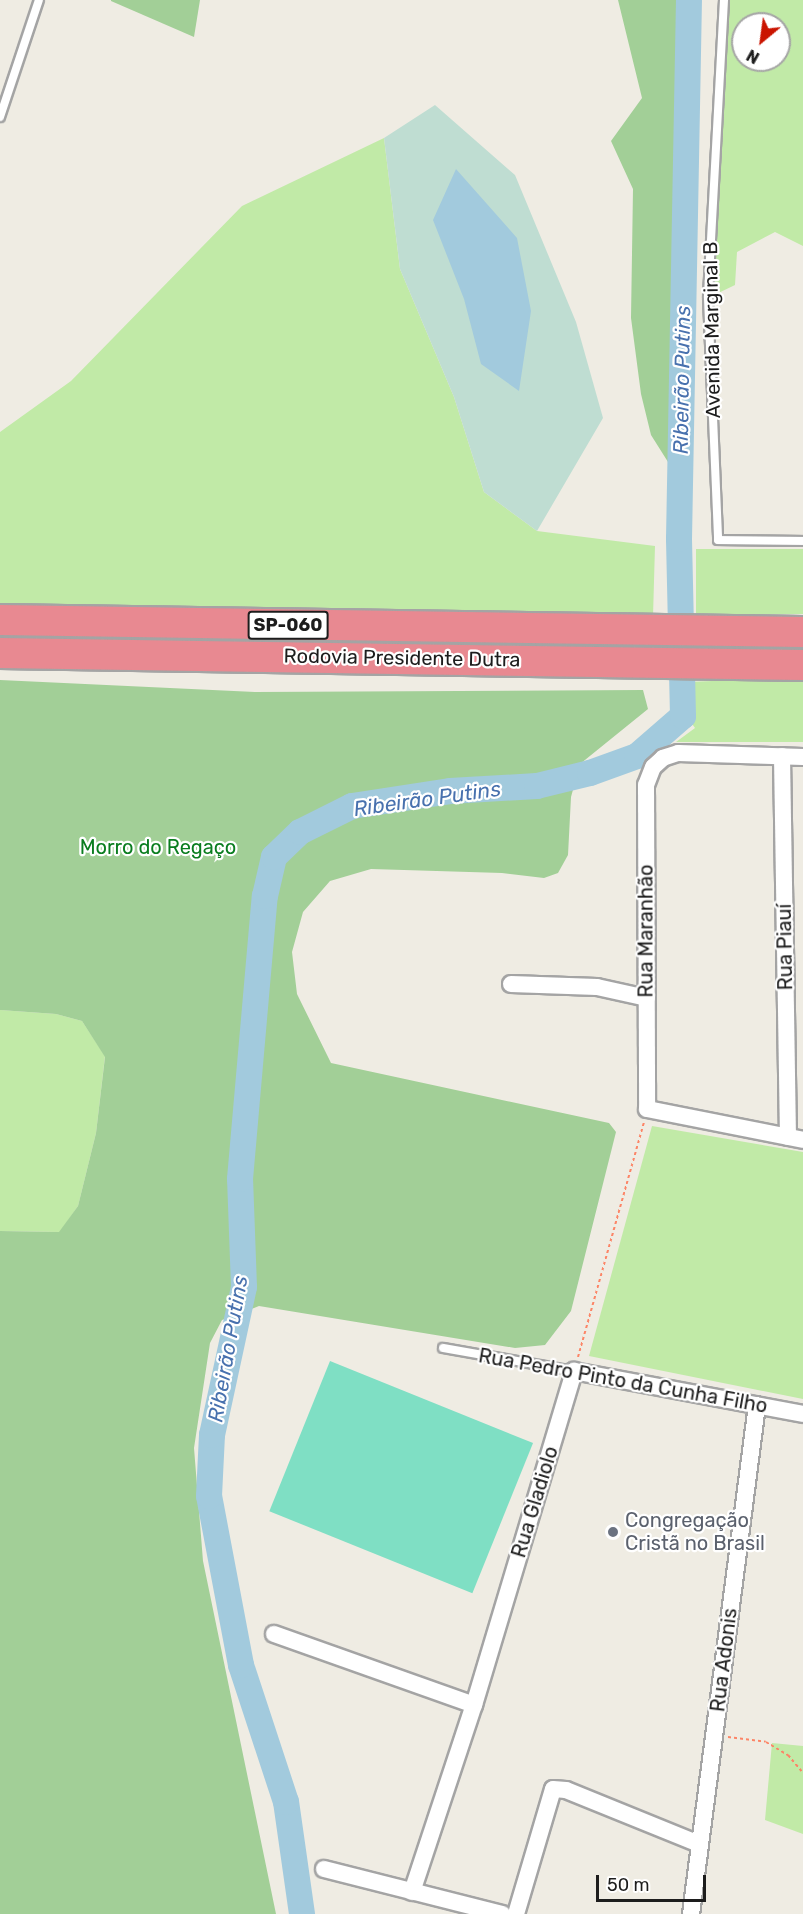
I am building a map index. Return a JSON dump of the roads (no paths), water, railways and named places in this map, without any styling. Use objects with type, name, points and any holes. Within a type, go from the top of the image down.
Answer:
[{"type":"highway","name":"Rodovia Presidente Dutra","points":[[0,620],[803,632]]},
{"type":"highway","name":"Rodovia Presidente Dutra","points":[[0,653],[803,665]]},
{"type":"street","name":"Rua Maranhão","points":[[782,756],[678,753],[663,758],[653,767],[646,785],[647,1109],[795,1138]]},
{"type":"street","points":[[782,756],[803,757]]},
{"type":"street","name":"Rua Piauí","points":[[782,756],[795,1138]]},
{"type":"street","points":[[511,984],[597,987],[647,998]]},
{"type":"street","name":"Rua Pedro Pinto da Cunha Filho","points":[[574,1371],[803,1414]]},
{"type":"street","name":"Rua Gladiolo","points":[[412,1892],[474,1705],[574,1371]]},
{"type":"street","name":"Rua Adonis","points":[[691,1914],[757,1405]]},
{"type":"street","points":[[274,1634],[474,1705]]},
{"type":"street","points":[[516,1914],[554,1789],[566,1790],[699,1844]]},
{"type":"street","points":[[324,1869],[502,1914]]},
{"type":"lane","points":[[0,117],[39,0]]},
{"type":"lane","name":"Avenida Marginal B","points":[[724,0],[708,298],[718,540],[803,542]]},
{"type":"lane","name":"Rua Pedro Pinto da Cunha Filho","points":[[443,1348],[574,1371]]},
{"type":"waterway","name":"Ribeirão Putins","points":[[302,1914],[286,1802],[241,1665],[209,1496],[212,1435],[244,1287],[240,1179],[265,896],[274,857],[300,832],[352,806],[450,791],[537,786],[590,773],[637,756],[683,716],[679,539],[689,0]]},
{"type":"place","name":"Congregação Cristã no Brasil","points":[[613,1532]]},
{"type":"park label","name":"Morro do Regaço","points":[[158,847]]}]
